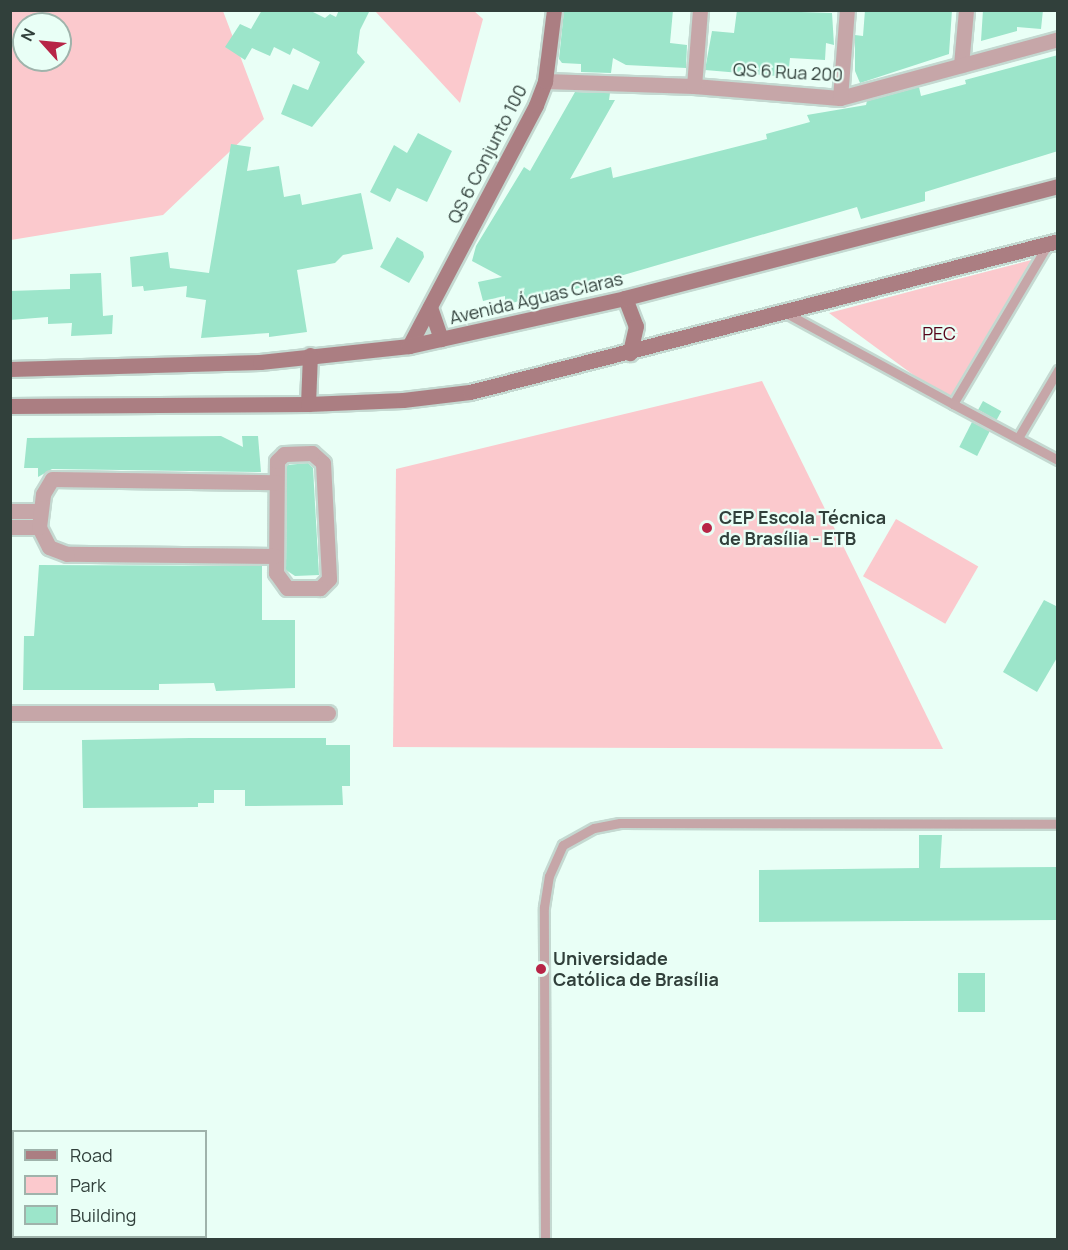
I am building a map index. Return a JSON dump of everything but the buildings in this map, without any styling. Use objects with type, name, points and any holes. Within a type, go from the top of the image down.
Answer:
[{"type":"main road","name":"QS 6 Conjunto 100","points":[[409,346],[525,129],[546,81],[554,10]]},
{"type":"main road","name":"Avenida Águas Claras","points":[[10,369],[260,362],[409,346],[625,298],[1058,186]]},
{"type":"main road","points":[[10,406],[308,404],[403,400],[470,392],[630,353],[1053,243]]},
{"type":"main road","points":[[625,298],[636,326],[630,353]]},
{"type":"main road","points":[[430,307],[441,339]]},
{"type":"main road","points":[[308,404],[310,355]]},
{"type":"street","points":[[694,86],[700,10]]},
{"type":"street","points":[[840,98],[847,10]]},
{"type":"street","points":[[961,65],[966,10]]},
{"type":"street","name":"QS 6 Rua 200","points":[[546,81],[694,86],[840,98],[1058,39]]},
{"type":"street","points":[[312,453],[323,463],[327,584],[320,588],[283,586],[276,573],[275,556],[276,461],[282,455],[312,453]]},
{"type":"street","points":[[275,556],[67,554],[49,547],[39,527],[39,511],[46,485],[52,479],[276,482]]},
{"type":"street","points":[[10,512],[39,511]]},
{"type":"street","points":[[10,527],[39,527]]},
{"type":"street","points":[[10,713],[328,713]]},
{"type":"lane","points":[[953,405],[1053,243]]},
{"type":"lane","points":[[786,313],[1058,460]]},
{"type":"lane","points":[[1018,438],[1057,368]]},
{"type":"lane","points":[[545,1239],[544,907],[549,876],[563,845],[594,828],[620,823],[1058,824]]},
{"type":"green space","points":[[10,11],[223,11],[264,119],[163,215],[11,240]]},
{"type":"green space","points":[[375,11],[474,11],[483,19],[460,103]]},
{"type":"green space","name":"PEC","points":[[1039,258],[953,404],[829,313],[931,286]]},
{"type":"green space","points":[[762,381],[943,749],[393,747],[396,469]]},
{"type":"green space","points":[[896,519],[978,566],[945,624],[863,576]]},
{"type":"place","name":"CEP Escola Técnica de Brasília - ETB","points":[[707,528]]},
{"type":"place","name":"Universidade Católica de Brasília","points":[[541,969]]}]
